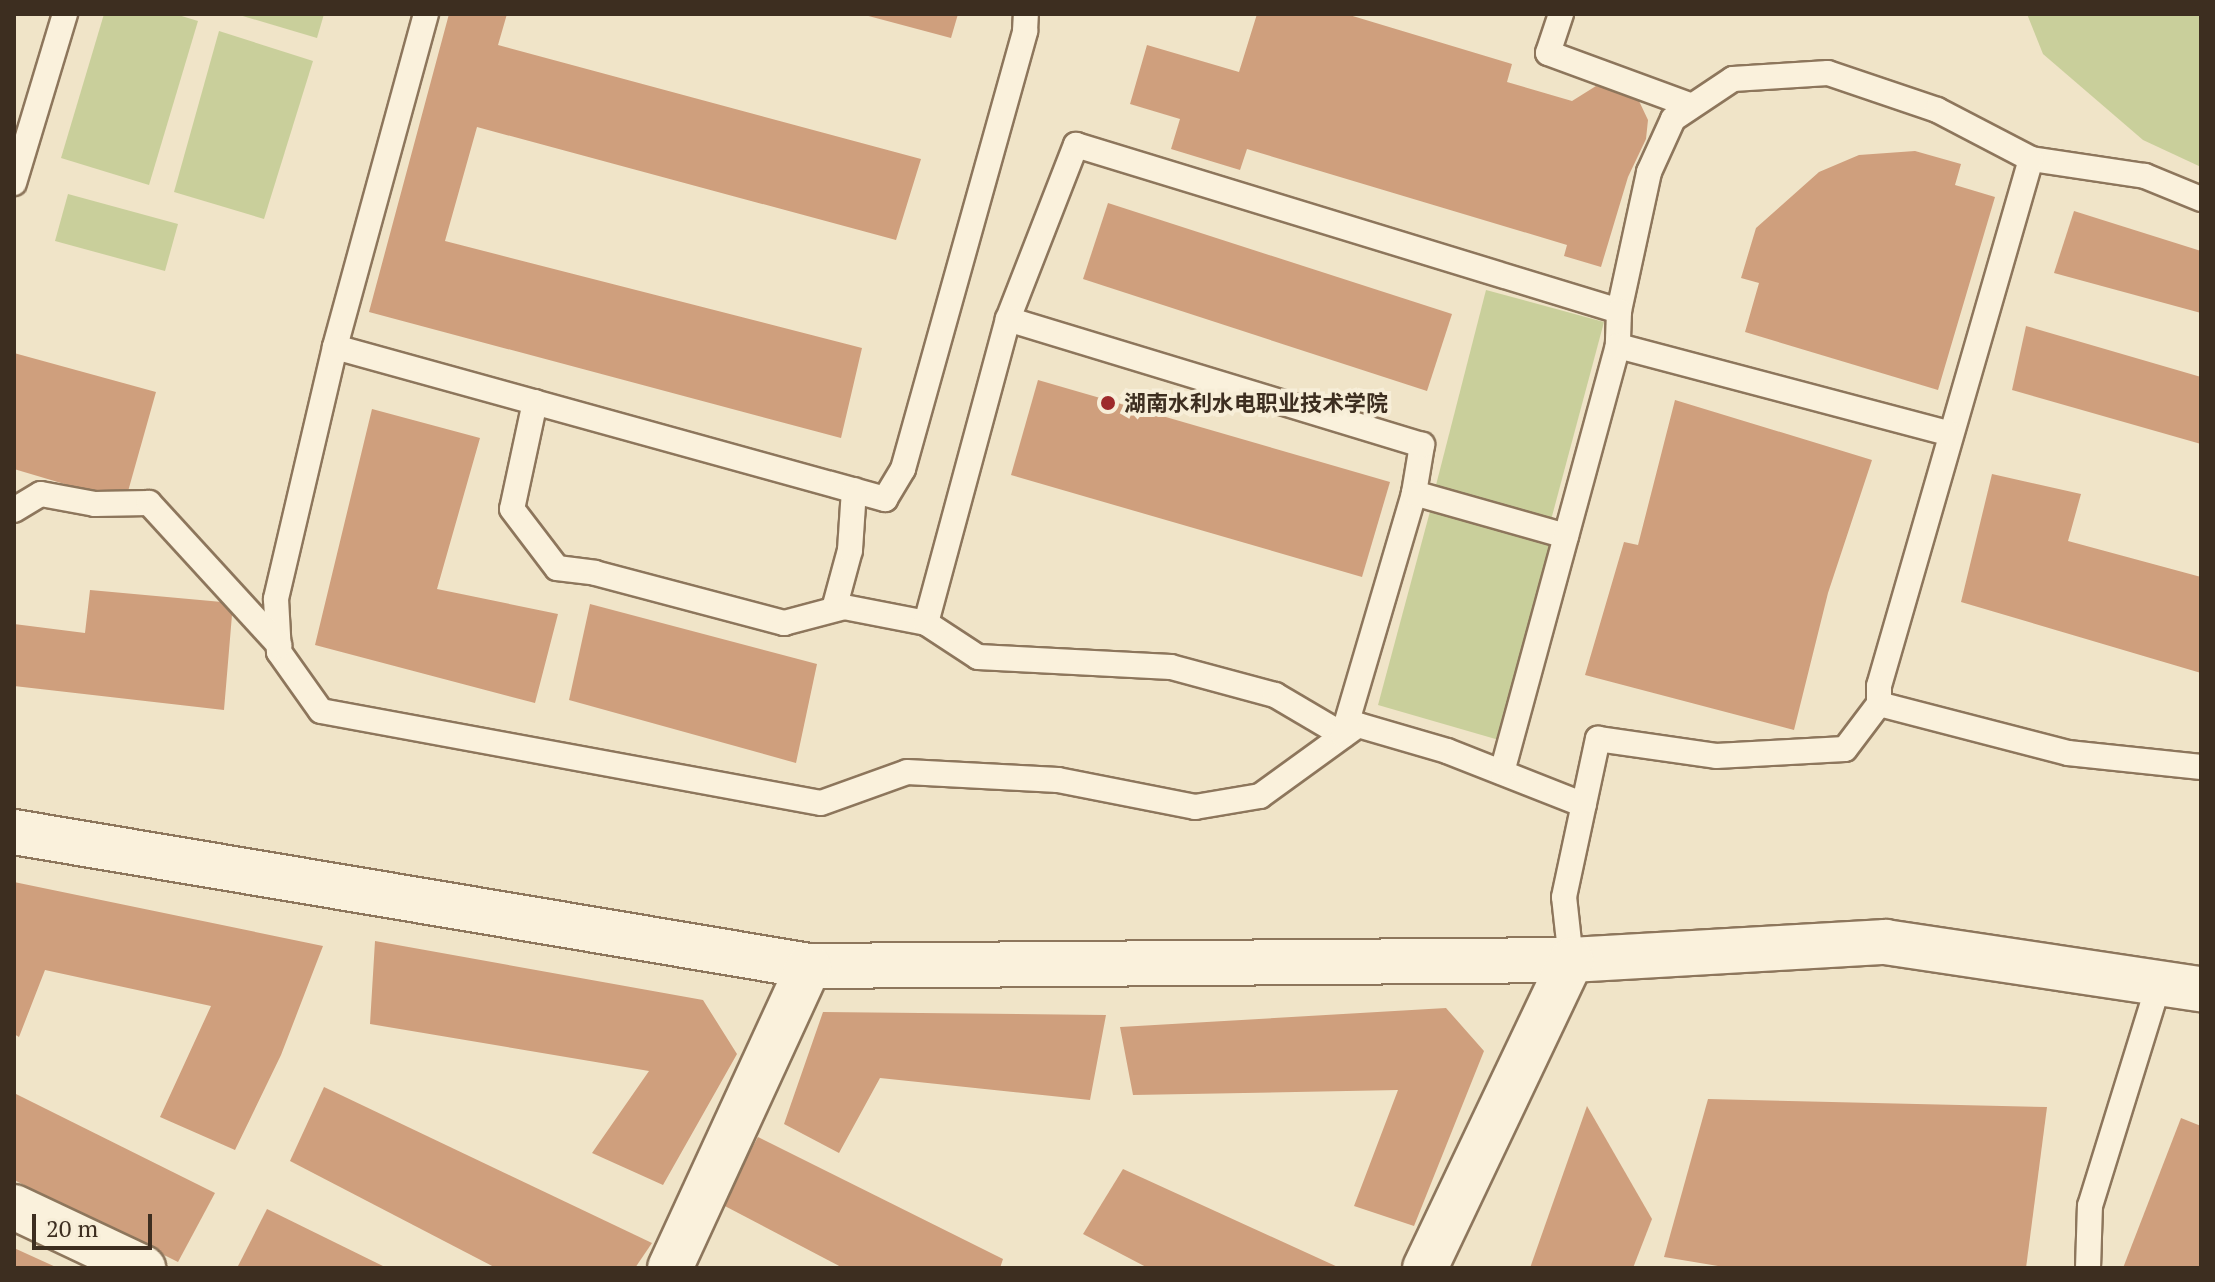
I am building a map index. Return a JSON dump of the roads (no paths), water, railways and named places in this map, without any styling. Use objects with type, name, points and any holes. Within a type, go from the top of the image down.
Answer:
[{"type":"street","points":[[14,832],[809,966],[1571,960],[1885,942],[2180,986]]},
{"type":"street","points":[[1425,1268],[1571,960]]},
{"type":"street","points":[[670,1268],[809,966]]},
{"type":"street","points":[[14,1207],[143,1268]]},
{"type":"lane","points":[[14,183],[65,14]]},
{"type":"lane","points":[[426,14],[335,347],[276,599],[279,652],[321,711],[821,803],[907,772],[1058,780],[1195,807],[1260,796],[1358,725],[1447,751],[1584,805]]},
{"type":"lane","points":[[335,347],[885,499],[903,469],[1025,31],[1026,14]]},
{"type":"lane","points":[[1561,14],[1548,53],[1692,106]]},
{"type":"lane","points":[[1502,772],[1618,346],[1619,311],[1649,172],[1673,119],[1733,79],[1828,73],[1937,110],[2031,159],[2145,176],[2201,199]]},
{"type":"lane","points":[[926,623],[1008,319],[1076,145],[1619,311]]},
{"type":"lane","points":[[1571,960],[1564,897],[1598,739],[1716,756],[1845,749],[1879,704],[1879,686],[2031,159]]},
{"type":"lane","points":[[1008,319],[1422,445],[1414,493],[1343,735]]},
{"type":"lane","points":[[1618,346],[1950,434]]},
{"type":"lane","points":[[535,402],[512,509],[557,568],[595,573],[784,623],[844,607],[926,623],[978,657],[1171,667],[1275,695],[1343,735]]},
{"type":"lane","points":[[834,609],[850,550],[854,490]]},
{"type":"lane","points":[[1414,493],[1566,536]]},
{"type":"lane","points":[[14,510],[41,494],[95,504],[149,503],[279,645]]},
{"type":"lane","points":[[1879,704],[2068,753],[2201,767]]},
{"type":"lane","points":[[2088,1268],[2090,1206],[2180,986]]},
{"type":"place","name":"湖南水利水电职业技术学院","points":[[1108,403]]}]
